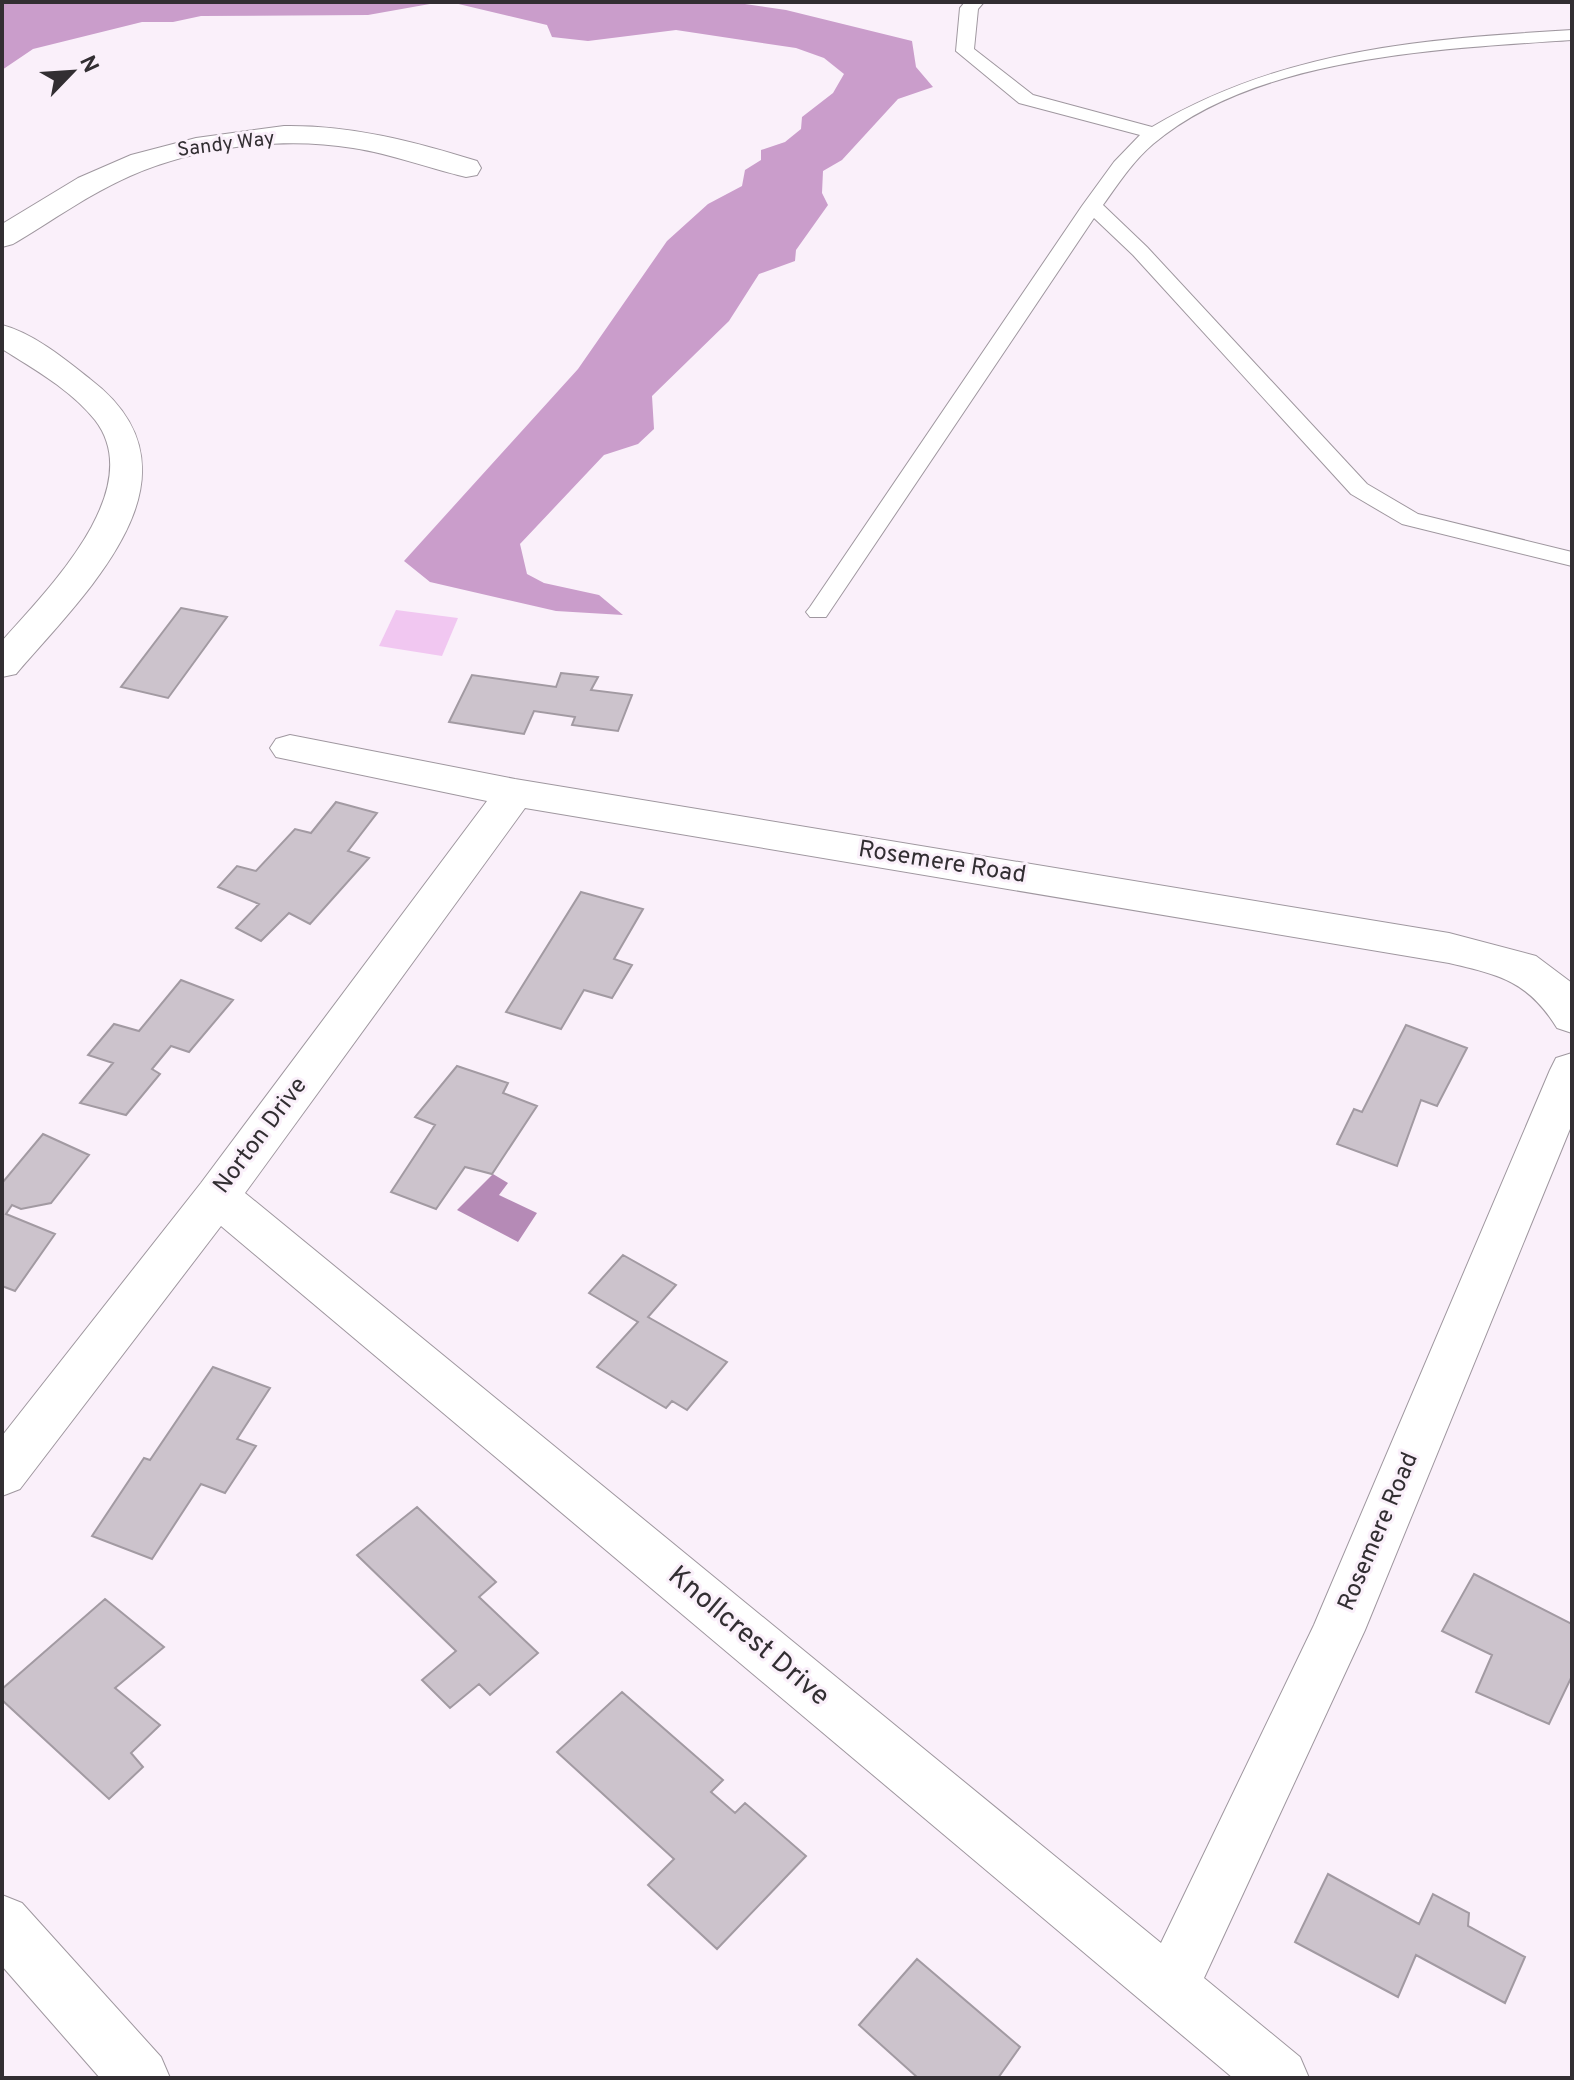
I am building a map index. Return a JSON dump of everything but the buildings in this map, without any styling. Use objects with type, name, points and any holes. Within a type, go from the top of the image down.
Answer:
[{"type":"street","name":"Sandy Way","points":[[2,237],[117,171],[165,153],[220,144],[333,136],[410,149],[466,168]]},
{"type":"street","points":[[2,335],[66,376],[95,402],[119,430],[126,461],[122,506],[104,542],[2,665]]},
{"type":"street","name":"Rosemere Road","points":[[290,748],[515,793],[1449,948],[1520,965],[1560,993],[1572,1017]]},
{"type":"street","name":"Norton Drive","points":[[2,1474],[217,1196],[515,793]]},
{"type":"street","name":"Rosemere Road","points":[[1170,1988],[1338,1630],[1572,1070]]},
{"type":"street","name":"Knollcrest Drive","points":[[217,1196],[1279,2078]]},
{"type":"street","points":[[2,1923],[140,2078]]},
{"type":"lane","points":[[975,2],[969,8],[965,51],[1026,99],[1154,133]]},
{"type":"lane","points":[[818,612],[1092,206],[1122,165],[1154,133],[1226,93],[1279,75],[1362,56],[1453,43],[1572,35]]},
{"type":"lane","points":[[1092,206],[1140,251],[1359,489],[1410,519],[1572,559]]},
{"type":"shaded area","points":[[2,2],[441,2],[368,15],[201,16],[173,22],[142,22],[33,49],[2,70]]},
{"type":"shaded area","points":[[450,2],[731,2],[786,10],[912,41],[916,67],[933,87],[898,99],[842,160],[823,171],[822,193],[828,205],[796,250],[795,261],[759,274],[729,321],[652,396],[654,429],[638,444],[604,455],[520,544],[527,574],[544,583],[599,595],[623,615],[556,611],[430,582],[404,561],[578,369],[667,241],[708,204],[742,186],[745,170],[761,160],[761,150],[785,142],[801,129],[802,117],[833,93],[844,74],[824,58],[796,48],[676,30],[588,41],[552,37],[547,25]]},
{"type":"shaded area","points":[[396,610],[458,618],[442,656],[379,646]]},
{"type":"shaded area","points":[[493,1174],[508,1183],[499,1195],[537,1213],[518,1242],[457,1210]]}]
